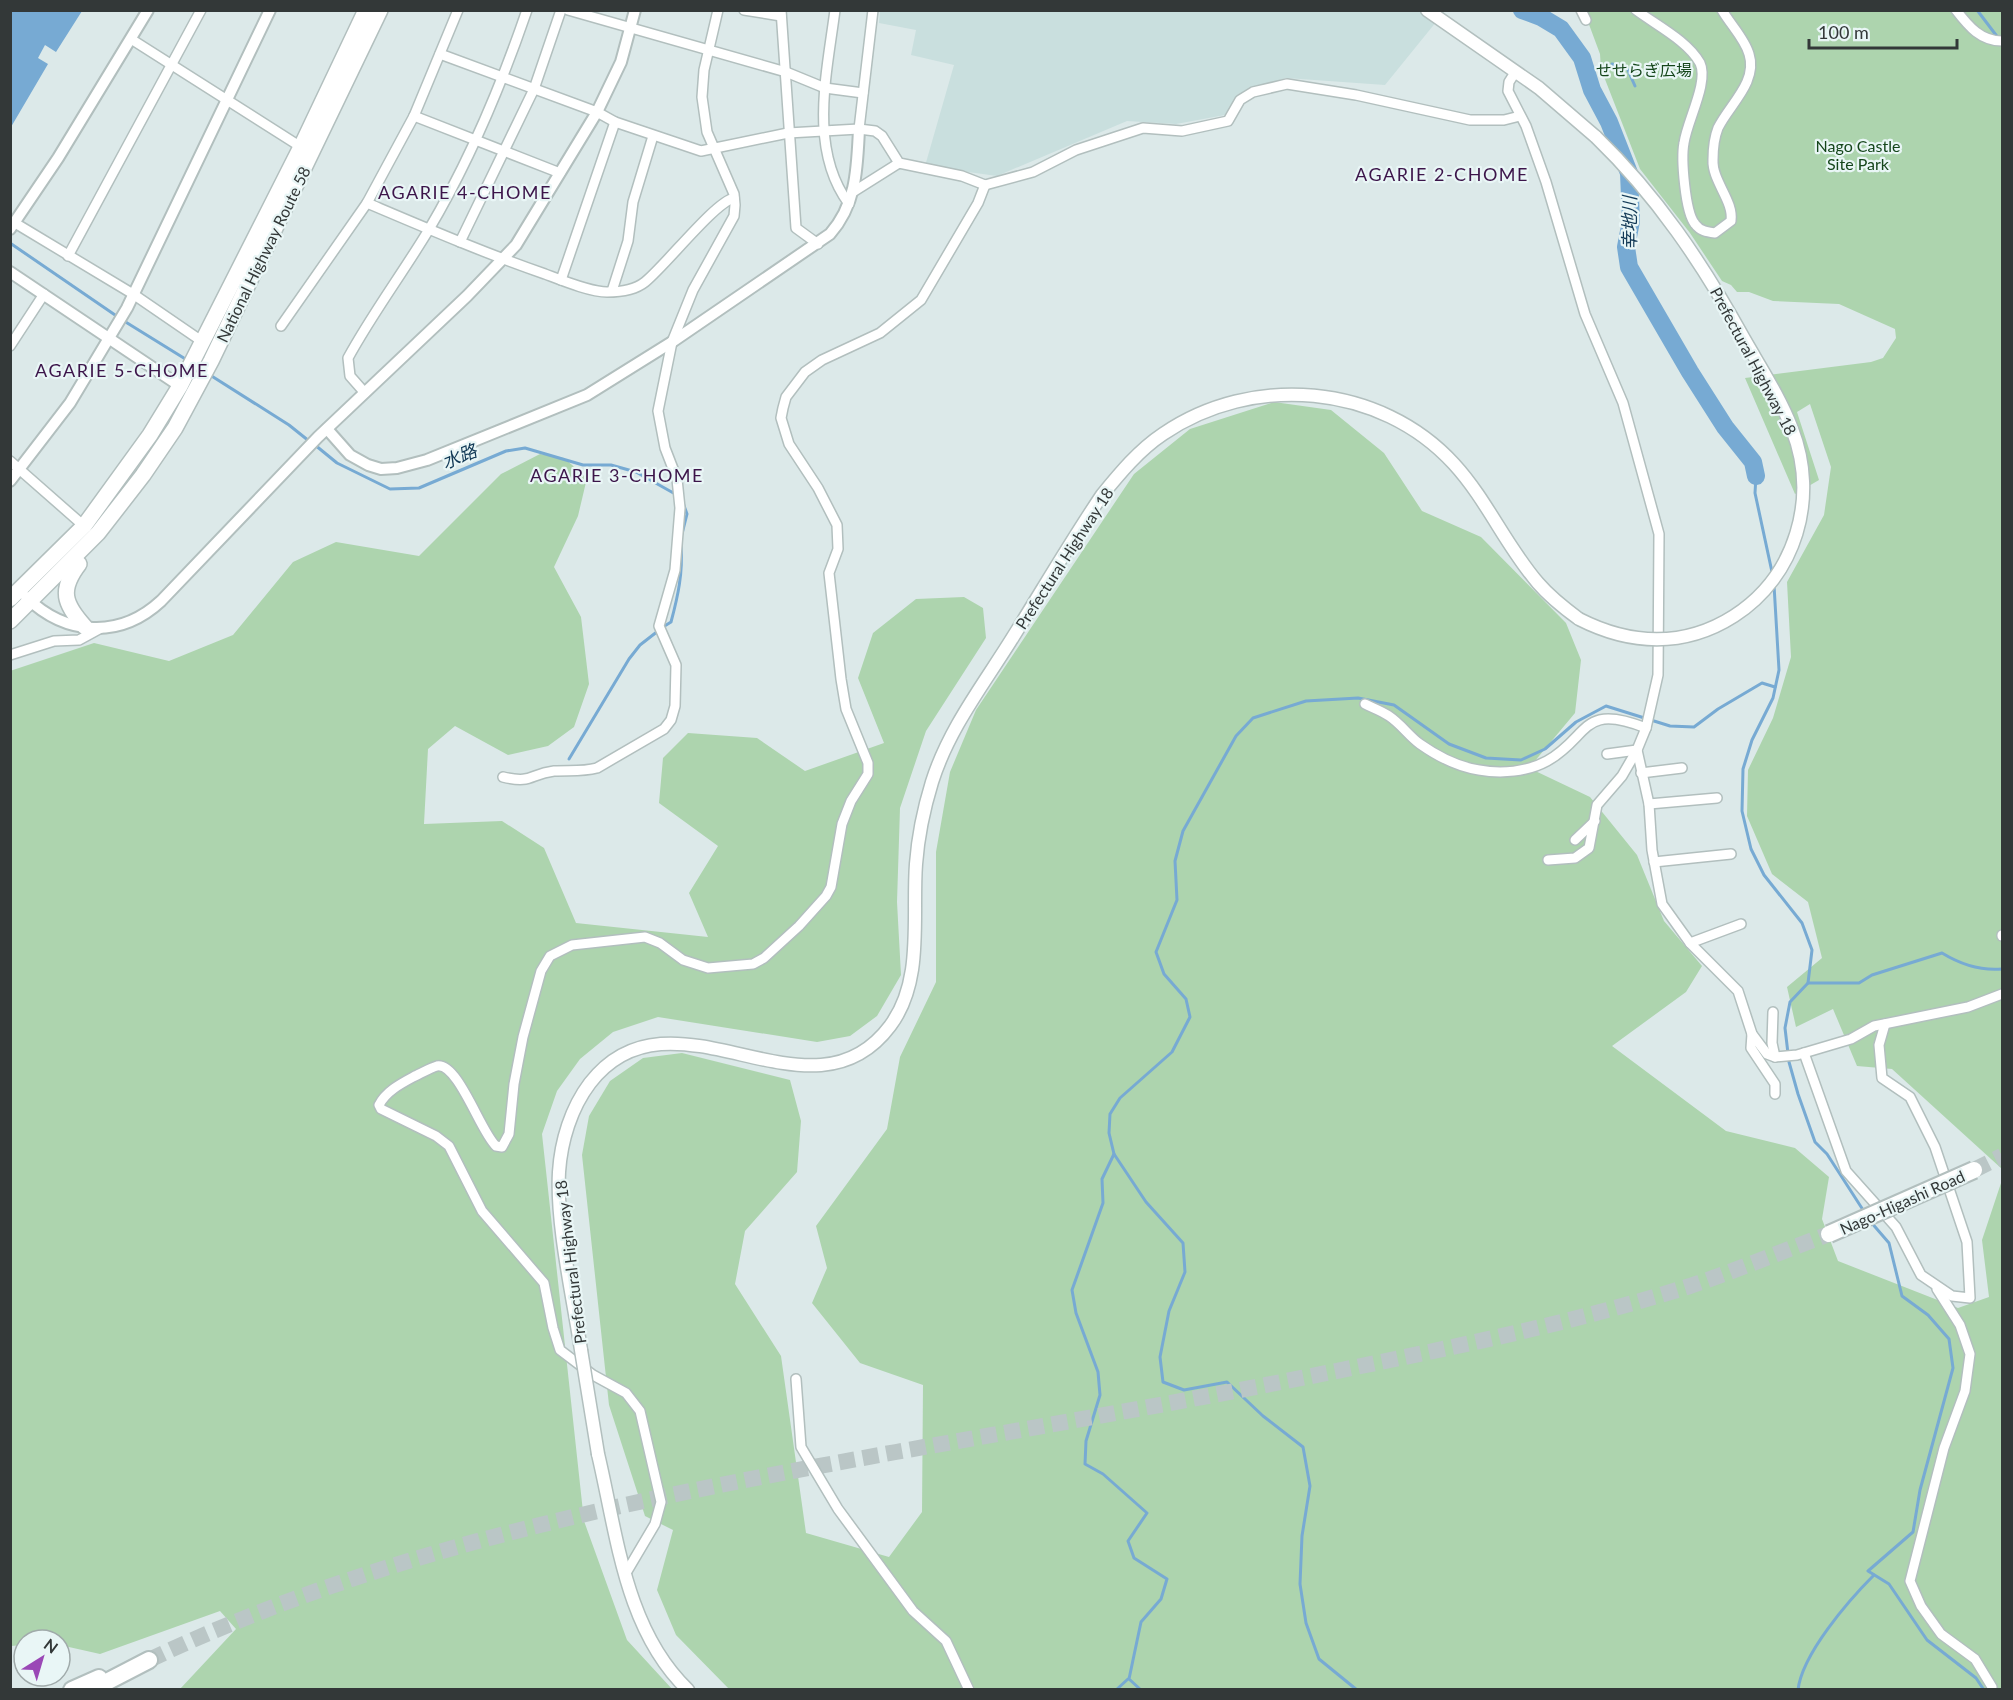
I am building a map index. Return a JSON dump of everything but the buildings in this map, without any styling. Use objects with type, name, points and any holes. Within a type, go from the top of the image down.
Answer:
[{"type":"highway","name":"National Highway Route 58","points":[[10,621],[31,602],[91,530],[143,475],[175,428],[200,382],[204,352],[366,10]]},
{"type":"highway","name":"National Highway Route 58","points":[[15,595],[91,530],[184,380],[204,352],[380,10]]},
{"type":"highway","points":[[85,627],[68,606],[66,589],[70,576],[89,552],[91,530]]},
{"type":"highway","name":"Nago-Higashi Road","points":[[1829,1234],[1974,1170]]},
{"type":"highway","points":[[91,1689],[149,1660]]},
{"type":"highway","points":[[72,1689],[132,1668]]},
{"type":"main road","name":"Prefectural Highway 18","points":[[688,1689],[668,1667],[647,1633],[626,1573],[598,1454],[561,1211],[559,1175],[566,1134],[580,1097],[606,1067],[619,1057],[646,1045],[665,1042],[699,1045],[802,1066],[831,1064],[844,1060],[877,1041],[899,1011],[909,986],[914,953],[916,862],[928,797],[941,756],[955,728],[1095,505],[1128,464],[1153,441],[1206,411],[1225,404],[1269,395],[1308,395],[1349,402],[1403,423],[1443,453],[1480,498],[1537,582],[1579,619],[1618,636],[1648,640],[1692,635],[1725,622],[1758,597],[1781,570],[1796,541],[1803,496],[1800,458],[1789,421],[1718,291],[1664,211],[1596,137],[1567,110],[1516,71],[1427,10]]},
{"type":"street","points":[[148,10],[13,226],[133,294],[204,352]]},
{"type":"street","points":[[68,256],[201,10]]},
{"type":"street","points":[[10,481],[70,403],[127,308],[270,10]]},
{"type":"street","points":[[281,326],[367,203],[414,116],[458,10]]},
{"type":"street","points":[[365,393],[350,376],[348,358],[429,229],[475,140],[503,78],[527,10]]},
{"type":"street","points":[[460,242],[534,89],[561,10]]},
{"type":"street","points":[[568,10],[786,72],[825,88],[863,93]]},
{"type":"street","points":[[10,655],[54,641],[79,640],[101,628],[143,618],[322,433],[503,260],[529,226],[597,112],[621,62],[635,10]]},
{"type":"street","points":[[503,777],[524,782],[554,771],[585,772],[597,768],[664,729],[671,720],[676,665],[659,626],[675,570],[680,508],[677,479],[665,448],[658,411],[672,342],[693,290],[734,216],[734,198],[707,132],[702,97],[718,10]]},
{"type":"street","points":[[744,10],[781,13],[796,228],[818,244]]},
{"type":"street","points":[[836,10],[825,88],[824,131],[827,155],[838,190],[849,204]]},
{"type":"street","points":[[322,433],[368,465],[381,468],[413,465],[566,406],[672,342],[818,244],[838,224],[853,192],[873,10]]},
{"type":"street","points":[[1581,10],[1586,20]]},
{"type":"street","points":[[1636,10],[1673,37],[1701,64],[1702,88],[1693,106],[1683,144],[1686,188],[1689,212],[1694,224],[1703,231],[1715,233],[1731,221],[1732,214],[1719,188],[1713,165],[1713,147],[1718,129],[1748,82],[1751,67],[1749,53],[1722,10]]},
{"type":"street","points":[[1956,10],[1974,32],[1990,40],[2002,41]]},
{"type":"street","points":[[131,39],[301,147]]},
{"type":"street","points":[[440,54],[597,112],[615,122],[701,151],[788,133],[859,129],[875,131],[882,136],[899,162],[925,170],[962,176],[985,185],[1034,171],[1076,150],[1143,128],[1182,131],[1228,121],[1240,100],[1253,92],[1287,84],[1356,95],[1470,120],[1504,120],[1520,116]]},
{"type":"street","points":[[1516,71],[1508,91],[1546,182],[1585,314],[1623,403],[1654,509],[1659,534],[1659,664],[1646,726],[1622,776],[1597,805],[1589,848],[1575,858],[1548,860]]},
{"type":"street","points":[[414,116],[560,173]]},
{"type":"street","points":[[561,280],[615,122]]},
{"type":"street","points":[[612,291],[628,241],[633,202],[653,136]]},
{"type":"street","points":[[853,192],[899,162]]},
{"type":"street","points":[[626,1573],[655,1524],[661,1502],[640,1411],[626,1394],[593,1375],[560,1350],[544,1283],[482,1211],[449,1146],[436,1136],[381,1109],[379,1105],[389,1092],[409,1079],[437,1066],[442,1066],[452,1074],[467,1095],[486,1137],[496,1146],[502,1147],[509,1134],[514,1084],[523,1037],[541,971],[550,956],[562,948],[580,944],[645,937],[696,965],[719,969],[741,967],[764,958],[826,896],[834,876],[842,824],[851,801],[868,774],[868,763],[846,709],[841,679],[829,573],[838,549],[837,525],[819,488],[789,444],[781,418],[783,408],[786,397],[805,372],[822,360],[880,333],[921,300],[978,203],[985,185]]},
{"type":"street","points":[[367,203],[503,260],[561,280],[606,292],[636,288],[644,283],[667,263],[717,208],[727,199],[734,198]]},
{"type":"street","points":[[10,272],[109,339],[184,380]]},
{"type":"street","points":[[10,346],[44,294]]},
{"type":"street","points":[[10,461],[91,530]]},
{"type":"street","points":[[15,595],[31,602],[64,623],[101,628]]},
{"type":"street","points":[[1365,704],[1389,716],[1420,744],[1444,758],[1488,771],[1508,772],[1548,761],[1585,725],[1602,720],[1625,719],[1646,726]]},
{"type":"street","points":[[1607,754],[1636,750]]},
{"type":"street","points":[[1636,750],[1649,804],[1654,862],[1662,903],[1690,944],[1738,991],[1752,1034],[1767,1054],[1778,1058],[1801,1054],[1851,1039],[1874,1026],[1968,1007],[2002,994]]},
{"type":"street","points":[[1641,773],[1682,768]]},
{"type":"street","points":[[1649,804],[1717,798]]},
{"type":"street","points":[[1575,840],[1595,821]]},
{"type":"street","points":[[1654,862],[1731,854]]},
{"type":"street","points":[[1690,944],[1741,924]]},
{"type":"street","points":[[1773,1012],[1772,1043],[1778,1058]]},
{"type":"street","points":[[1801,1054],[1846,1171],[1896,1227],[1922,1275],[1952,1296],[1970,1298],[1967,1242],[1935,1147],[1910,1097],[1882,1078],[1879,1045],[1885,1024]]},
{"type":"street","points":[[1752,1034],[1751,1048],[1774,1084],[1775,1094]]},
{"type":"street","points":[[1934,1284],[1960,1324],[1970,1354],[1965,1391],[1944,1448],[1910,1581],[1921,1606],[1941,1634],[1975,1659],[1992,1687]]},
{"type":"street","points":[[796,1379],[801,1447],[838,1509],[913,1611],[946,1641],[969,1689]]},
{"type":"shaded area","points":[[880,10],[1445,11],[1385,85],[1286,78],[1244,91],[1225,115],[1176,124],[1127,121],[997,176],[925,166],[954,65],[911,55],[916,30],[879,23]]},
{"type":"green space","points":[[1584,11],[2002,11],[2002,1169],[1892,1069],[1857,1066],[1833,1009],[1796,1027],[1787,987],[1822,958],[1808,902],[1772,874],[1747,816],[1748,770],[1773,718],[1791,657],[1787,582],[1824,515],[1831,467],[1810,404],[1797,412],[1819,480],[1795,494],[1745,378],[1871,362],[1883,358],[1896,338],[1895,329],[1839,304],[1773,301],[1749,292],[1737,292],[1731,285],[1722,281],[1690,233],[1640,169],[1601,69],[1600,54]]},
{"type":"green space","points":[[1274,402],[1331,410],[1384,453],[1422,511],[1481,537],[1566,623],[1581,660],[1575,713],[1529,768],[1590,797],[1637,855],[1664,921],[1702,966],[1686,992],[1612,1046],[1726,1131],[1795,1148],[1829,1177],[1822,1219],[1838,1261],[1958,1308],[1989,1297],[1982,1240],[2002,1180],[2002,1689],[729,1689],[676,1635],[657,1590],[673,1530],[645,1516],[609,1405],[582,1155],[589,1116],[610,1081],[643,1058],[682,1053],[790,1080],[801,1121],[797,1172],[745,1231],[735,1284],[781,1356],[806,1533],[889,1557],[922,1512],[923,1385],[860,1363],[812,1303],[827,1268],[816,1226],[887,1129],[900,1057],[936,982],[936,852],[950,772],[976,710],[1134,474],[1190,429]]},
{"type":"green space","points":[[540,454],[564,458],[587,478],[578,516],[554,567],[581,617],[589,684],[574,727],[548,746],[508,755],[455,726],[428,749],[424,824],[502,821],[544,848],[576,923],[708,937],[689,893],[718,846],[659,803],[663,758],[688,733],[757,738],[805,771],[884,743],[858,678],[873,633],[916,599],[964,597],[983,608],[986,638],[926,731],[900,808],[897,902],[901,975],[877,1016],[850,1036],[817,1042],[658,1017],[613,1032],[580,1059],[557,1091],[542,1134],[584,1521],[627,1640],[672,1689],[180,1689],[236,1629],[220,1611],[100,1654],[72,1648],[72,1628],[12,1628],[11,1646],[10,671],[94,643],[169,661],[233,635],[293,562],[336,542],[419,556],[501,474]]},
{"type":"water","points":[[11,10],[82,11],[56,52],[45,45],[38,58],[48,64],[11,127]]},
{"type":"waterway","name":"幸地川","points":[[1522,10],[1541,17],[1561,29],[1582,58],[1592,90],[1609,122],[1629,173],[1631,221],[1626,247],[1629,267],[1690,372],[1725,427],[1753,462],[1756,476]]},
{"type":"waterway","points":[[1977,10],[1999,39]]},
{"type":"waterway","points":[[1612,64],[1627,68],[1635,86]]},
{"type":"waterway","name":"水路","points":[[10,243],[118,317]]},
{"type":"waterway","name":"水路","points":[[124,321],[187,360]]},
{"type":"waterway","name":"水路","points":[[210,375],[289,425],[309,441]]},
{"type":"waterway","name":"水路","points":[[315,445],[337,463],[390,489],[419,488],[506,451],[525,448],[583,465],[611,465],[636,472],[677,495]]},
{"type":"waterway","points":[[1756,476],[1755,493],[1772,572]]},
{"type":"waterway","name":"水路","points":[[682,500],[687,514],[682,534]]},
{"type":"waterway","name":"水路","points":[[663,627],[671,622],[676,603],[681,575],[681,546]]},
{"type":"waterway","points":[[1774,585],[1779,670],[1773,698],[1752,740],[1743,769],[1742,811],[1751,849],[1764,875],[1802,923],[1812,950],[1808,983],[1790,1002],[1785,1028],[1789,1062],[1798,1094],[1815,1142],[1827,1154],[1865,1213]]},
{"type":"waterway","name":"水路","points":[[569,759],[629,659],[640,645],[658,631]]},
{"type":"waterway","points":[[1141,1690],[1129,1679],[1141,1622],[1161,1599],[1167,1579],[1134,1558],[1128,1541],[1147,1513],[1103,1474],[1085,1464],[1086,1441],[1100,1395],[1098,1372],[1076,1313],[1072,1290],[1103,1203],[1102,1179],[1114,1154],[1109,1133],[1110,1114],[1120,1098],[1172,1052],[1190,1017],[1186,999],[1164,974],[1156,952],[1177,900],[1175,861],[1183,831],[1236,736],[1253,718],[1306,701],[1358,698],[1394,705],[1449,744],[1486,758],[1521,760],[1545,749],[1576,722],[1606,706],[1670,726],[1694,727],[1718,709],[1762,683],[1775,687]]},
{"type":"waterway","points":[[1808,983],[1859,983],[1872,975],[1942,953],[1970,966],[2002,969]]},
{"type":"waterway","points":[[1114,1154],[1146,1202],[1183,1243],[1185,1272],[1169,1311],[1160,1357],[1163,1382],[1184,1390],[1227,1382],[1263,1416],[1303,1447],[1310,1486],[1302,1536],[1300,1584],[1306,1623],[1319,1659],[1357,1690]]},
{"type":"waterway","points":[[1870,1221],[1889,1243],[1902,1296],[1928,1315],[1949,1339],[1953,1368],[1920,1490],[1913,1532],[1868,1571],[1889,1584],[1927,1640],[1976,1678],[1984,1690]]},
{"type":"waterway","points":[[1798,1690],[1801,1676],[1817,1644],[1852,1598],[1874,1575]]},
{"type":"waterway","points":[[1116,1690],[1128,1679]]},
{"type":"tunnel","points":[[1974,1170],[2002,1156]]},
{"type":"tunnel","points":[[149,1660],[238,1621],[329,1587],[421,1557],[515,1531],[705,1488],[1124,1412],[1479,1341],[1648,1299],[1743,1267],[1829,1234]]},
{"type":"district","name":"AGARIE 2-CHOME","points":[[1442,174]]},
{"type":"district","name":"AGARIE 4-CHOME","points":[[465,192]]},
{"type":"district","name":"AGARIE 5-CHOME","points":[[122,370]]},
{"type":"district","name":"AGARIE 3-CHOME","points":[[617,475]]},
{"type":"park label","name":"せせらぎ広場","points":[[1644,69]]},
{"type":"park label","name":"Nago Castle Site Park","points":[[1858,154]]}]
